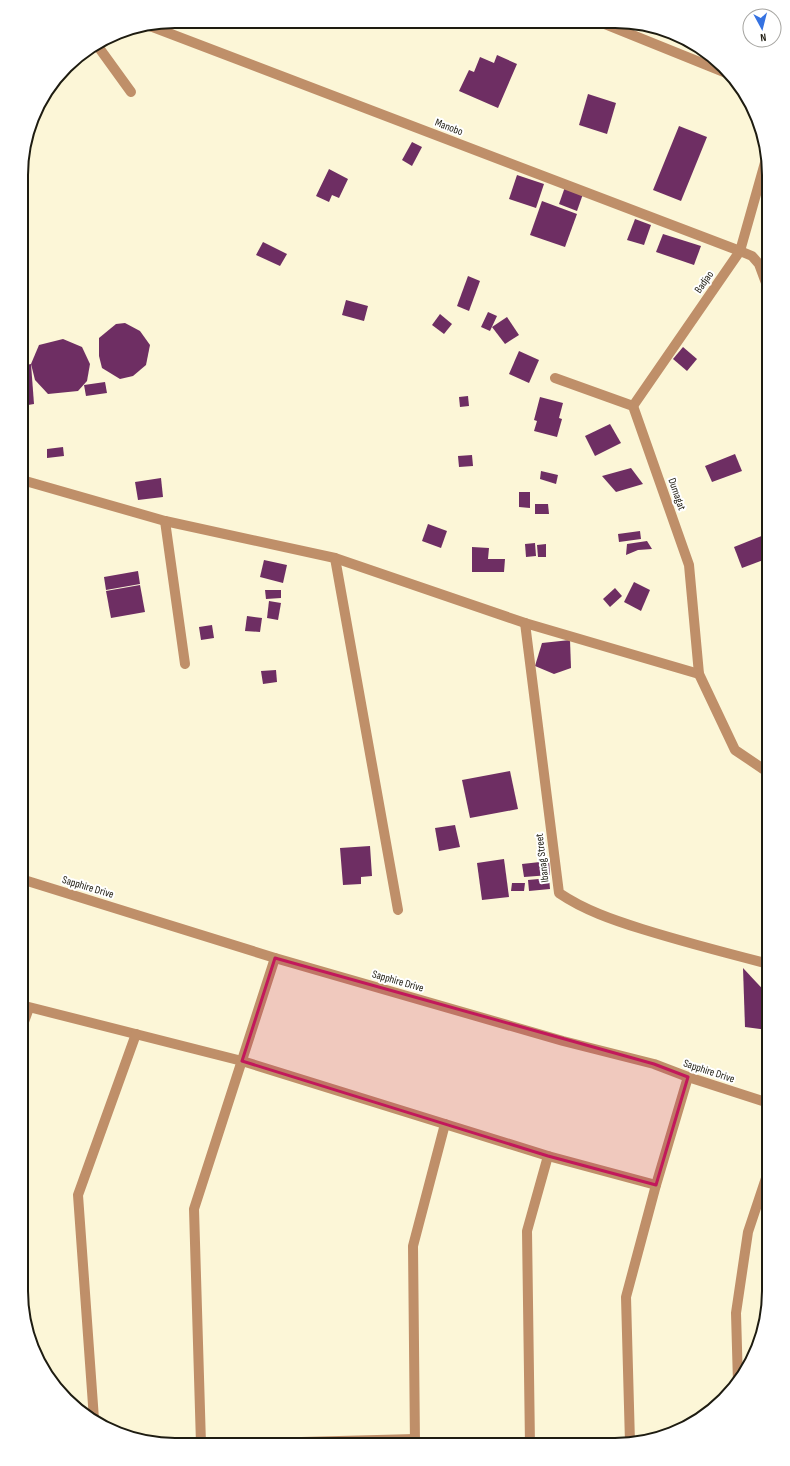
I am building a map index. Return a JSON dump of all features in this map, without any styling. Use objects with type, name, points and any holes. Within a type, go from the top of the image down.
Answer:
[{"type":"street","points":[[615,28],[717,69]]},
{"type":"street","name":"Manobo","points":[[157,29],[740,251],[752,256],[759,264],[762,272]]},
{"type":"street","points":[[100,49],[131,92]]},
{"type":"street","name":"Badjao","points":[[633,406],[740,251],[762,173]]},
{"type":"street","points":[[555,378],[633,406]]},
{"type":"street","name":"Dumagat","points":[[633,406],[689,565],[699,674]]},
{"type":"street","points":[[28,482],[165,521],[335,558],[526,623],[699,674],[735,750],[762,768]]},
{"type":"street","points":[[165,521],[185,664]]},
{"type":"street","points":[[335,558],[398,910]]},
{"type":"street","name":"Ibanag Street","points":[[526,623],[559,893],[574,903],[607,918],[762,962]]},
{"type":"street","name":"Sapphire Drive","points":[[28,881],[275,958],[564,1041],[654,1064],[688,1077],[762,1101]]},
{"type":"street","points":[[201,1438],[194,1209],[275,958]]},
{"type":"street","points":[[28,1008],[242,1061],[548,1156],[656,1185]]},
{"type":"street","points":[[94,1413],[78,1195],[136,1034]]},
{"type":"street","points":[[630,1437],[626,1297],[656,1185],[688,1077]]},
{"type":"street","points":[[415,1438],[413,1246],[445,1124]]},
{"type":"street","points":[[530,1438],[527,1231],[548,1156]]},
{"type":"street","points":[[738,1372],[736,1313],[748,1232],[762,1190]]},
{"type":"highlighted area","points":[[275,958],[654,1064],[688,1077],[656,1185],[548,1156],[242,1061]]},
{"type":"building","points":[[497,55],[517,64],[498,108],[459,91],[469,70],[474,72],[480,57],[494,63]]},
{"type":"building","points":[[588,94],[616,103],[607,134],[579,125]]},
{"type":"building","points":[[679,126],[707,137],[681,201],[653,190]]},
{"type":"building","points":[[412,142],[422,147],[412,166],[402,160]]},
{"type":"building","points":[[329,169],[348,179],[339,198],[332,195],[329,202],[316,196]]},
{"type":"building","points":[[517,175],[544,184],[536,208],[509,199]]},
{"type":"building","points":[[565,187],[583,194],[577,211],[559,204]]},
{"type":"building","points":[[542,201],[577,214],[565,247],[530,235]]},
{"type":"building","points":[[635,219],[651,225],[644,245],[627,240]]},
{"type":"building","points":[[663,234],[701,246],[694,265],[656,252]]},
{"type":"building","points":[[263,242],[287,254],[280,266],[256,255]]},
{"type":"building","points":[[468,276],[480,281],[469,311],[457,306]]},
{"type":"building","points":[[346,300],[368,306],[364,321],[342,315]]},
{"type":"building","points":[[488,312],[497,316],[490,331],[481,327]]},
{"type":"building","points":[[440,314],[452,324],[444,334],[432,325]]},
{"type":"building","points":[[507,317],[519,335],[505,344],[492,327]]},
{"type":"building","points":[[125,323],[140,331],[150,345],[146,365],[133,376],[120,379],[102,368],[99,356],[99,338],[116,324]]},
{"type":"building","points":[[63,339],[82,347],[90,364],[87,381],[78,391],[48,394],[35,380],[31,364],[39,345]]},
{"type":"building","points":[[683,347],[697,359],[687,371],[673,359]]},
{"type":"building","points":[[519,351],[539,360],[529,383],[509,374]]},
{"type":"building","points":[[31,364],[34,404],[28,405],[28,365]]},
{"type":"building","points":[[105,382],[107,393],[86,396],[84,385]]},
{"type":"building","points":[[468,396],[469,406],[460,407],[459,397]]},
{"type":"building","points":[[540,397],[563,403],[559,418],[562,419],[557,437],[534,431],[537,421],[534,420]]},
{"type":"building","points":[[610,424],[621,443],[595,456],[585,436]]},
{"type":"building","points":[[63,447],[64,456],[47,458],[47,449]]},
{"type":"building","points":[[735,454],[742,471],[712,482],[705,466]]},
{"type":"building","points":[[472,455],[473,466],[459,467],[458,456]]},
{"type":"building","points":[[631,468],[643,484],[616,492],[602,476]]},
{"type":"building","points":[[541,471],[558,475],[556,484],[540,479]]},
{"type":"building","points":[[161,478],[163,497],[138,500],[135,482]]},
{"type":"building","points":[[519,492],[530,492],[530,508],[519,507]]},
{"type":"building","points":[[535,504],[548,504],[549,514],[535,514]]},
{"type":"building","points":[[428,524],[447,531],[441,548],[422,541]]},
{"type":"building","points":[[640,531],[641,539],[619,542],[618,534]]},
{"type":"building","points":[[762,536],[762,561],[742,568],[734,547]]},
{"type":"building","points":[[647,541],[652,549],[638,550],[626,555],[627,544]]},
{"type":"building","points":[[535,543],[536,556],[526,557],[525,544]]},
{"type":"building","points":[[546,544],[546,557],[538,557],[537,545]]},
{"type":"building","points":[[472,547],[489,548],[488,559],[505,559],[504,572],[472,572]]},
{"type":"building","points":[[264,560],[287,565],[283,583],[260,577]]},
{"type":"building","points":[[138,571],[140,584],[106,590],[104,577]]},
{"type":"building","points":[[634,582],[650,590],[641,611],[624,602]]},
{"type":"building","points":[[140,585],[145,612],[111,618],[106,591]]},
{"type":"building","points":[[615,588],[622,596],[610,607],[603,599]]},
{"type":"building","points":[[265,590],[281,590],[281,598],[266,599]]},
{"type":"building","points":[[269,601],[281,603],[278,620],[267,618]]},
{"type":"building","points":[[247,616],[262,618],[260,632],[245,631]]},
{"type":"building","points":[[212,625],[214,638],[201,640],[199,627]]},
{"type":"building","points":[[570,640],[571,668],[554,674],[535,666],[542,643]]},
{"type":"building","points":[[276,670],[277,682],[263,684],[261,671]]},
{"type":"building","points":[[510,771],[518,809],[470,818],[462,780]]},
{"type":"building","points":[[455,825],[460,847],[439,851],[435,828]]},
{"type":"building","points":[[370,846],[372,876],[361,877],[361,884],[343,885],[340,848]]},
{"type":"building","points":[[504,859],[509,897],[482,900],[477,863]]},
{"type":"building","points":[[549,861],[550,875],[524,877],[522,864]]},
{"type":"building","points":[[549,878],[550,889],[529,891],[528,880]]},
{"type":"building","points":[[512,883],[525,883],[524,891],[511,891]]},
{"type":"building","points":[[743,968],[762,988],[762,1029],[745,1027]]}]
